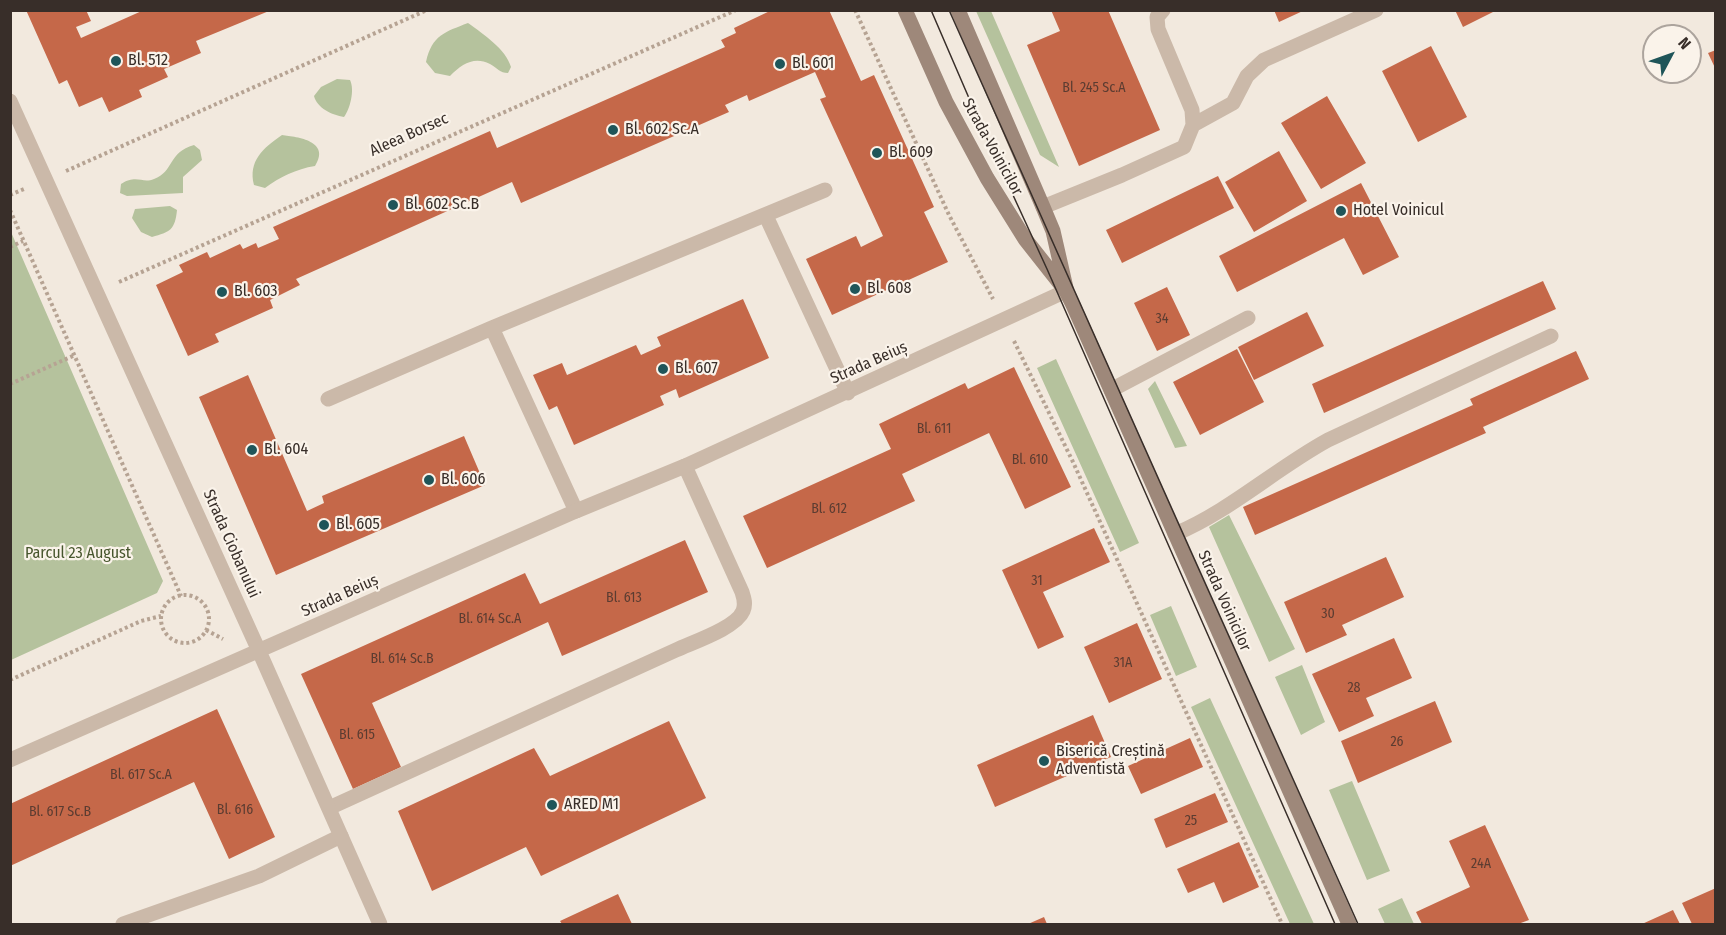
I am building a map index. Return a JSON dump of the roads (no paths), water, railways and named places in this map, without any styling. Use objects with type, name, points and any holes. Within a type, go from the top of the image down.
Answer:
[{"type":"main road","name":"Strada Voinicilor","points":[[905,10],[946,102],[982,169],[1025,239],[1066,291]]},
{"type":"main road","name":"Strada Voinicilor","points":[[958,10],[1053,231],[1066,291],[1349,924]]},
{"type":"street","points":[[1043,207],[1184,147],[1193,125],[1192,110],[1158,29],[1157,17],[1163,10]]},
{"type":"street","points":[[1193,125],[1233,103],[1247,76],[1264,60],[1376,10]]},
{"type":"street","name":"Strada Ciobanului","points":[[10,102],[260,651],[380,924]]},
{"type":"street","points":[[328,399],[492,328],[825,190]]},
{"type":"street","points":[[766,216],[848,393]]},
{"type":"street","name":"Strada Beiuș","points":[[10,760],[576,511],[685,466],[1066,291]]},
{"type":"street","points":[[1111,390],[1248,318]]},
{"type":"street","points":[[492,328],[576,511]]},
{"type":"street","points":[[1175,534],[1222,510],[1303,454],[1328,440],[1551,336]]},
{"type":"street","points":[[329,808],[698,640],[738,619],[745,601],[742,592],[685,466]]},
{"type":"street","points":[[123,924],[258,876],[341,836]]},
{"type":"tram line","points":[[931,10],[1335,924]]},
{"type":"tram line","points":[[949,10],[1358,924]]},
{"type":"place","name":"Bl. 512","points":[[116,61]]},
{"type":"place","name":"Bl. 601","points":[[780,64]]},
{"type":"place","name":"Bl. 602 Sc.A","points":[[613,130]]},
{"type":"place","name":"Bl. 609","points":[[877,153]]},
{"type":"place","name":"Bl. 602 Sc.B","points":[[393,205]]},
{"type":"place","name":"Hotel Voinicul","points":[[1341,211]]},
{"type":"place","name":"Bl. 608","points":[[855,289]]},
{"type":"place","name":"Bl. 603","points":[[222,292]]},
{"type":"place","name":"Bl. 607","points":[[663,369]]},
{"type":"place","name":"Bl. 604","points":[[252,450]]},
{"type":"place","name":"Bl. 606","points":[[429,480]]},
{"type":"place","name":"Bl. 605","points":[[324,525]]},
{"type":"place","name":"Biserică Creștină Adventistă","points":[[1044,761]]},
{"type":"place","name":"ARED M1","points":[[552,805]]},
{"type":"park label","name":"Parcul 23 August","points":[[78,554]]}]
